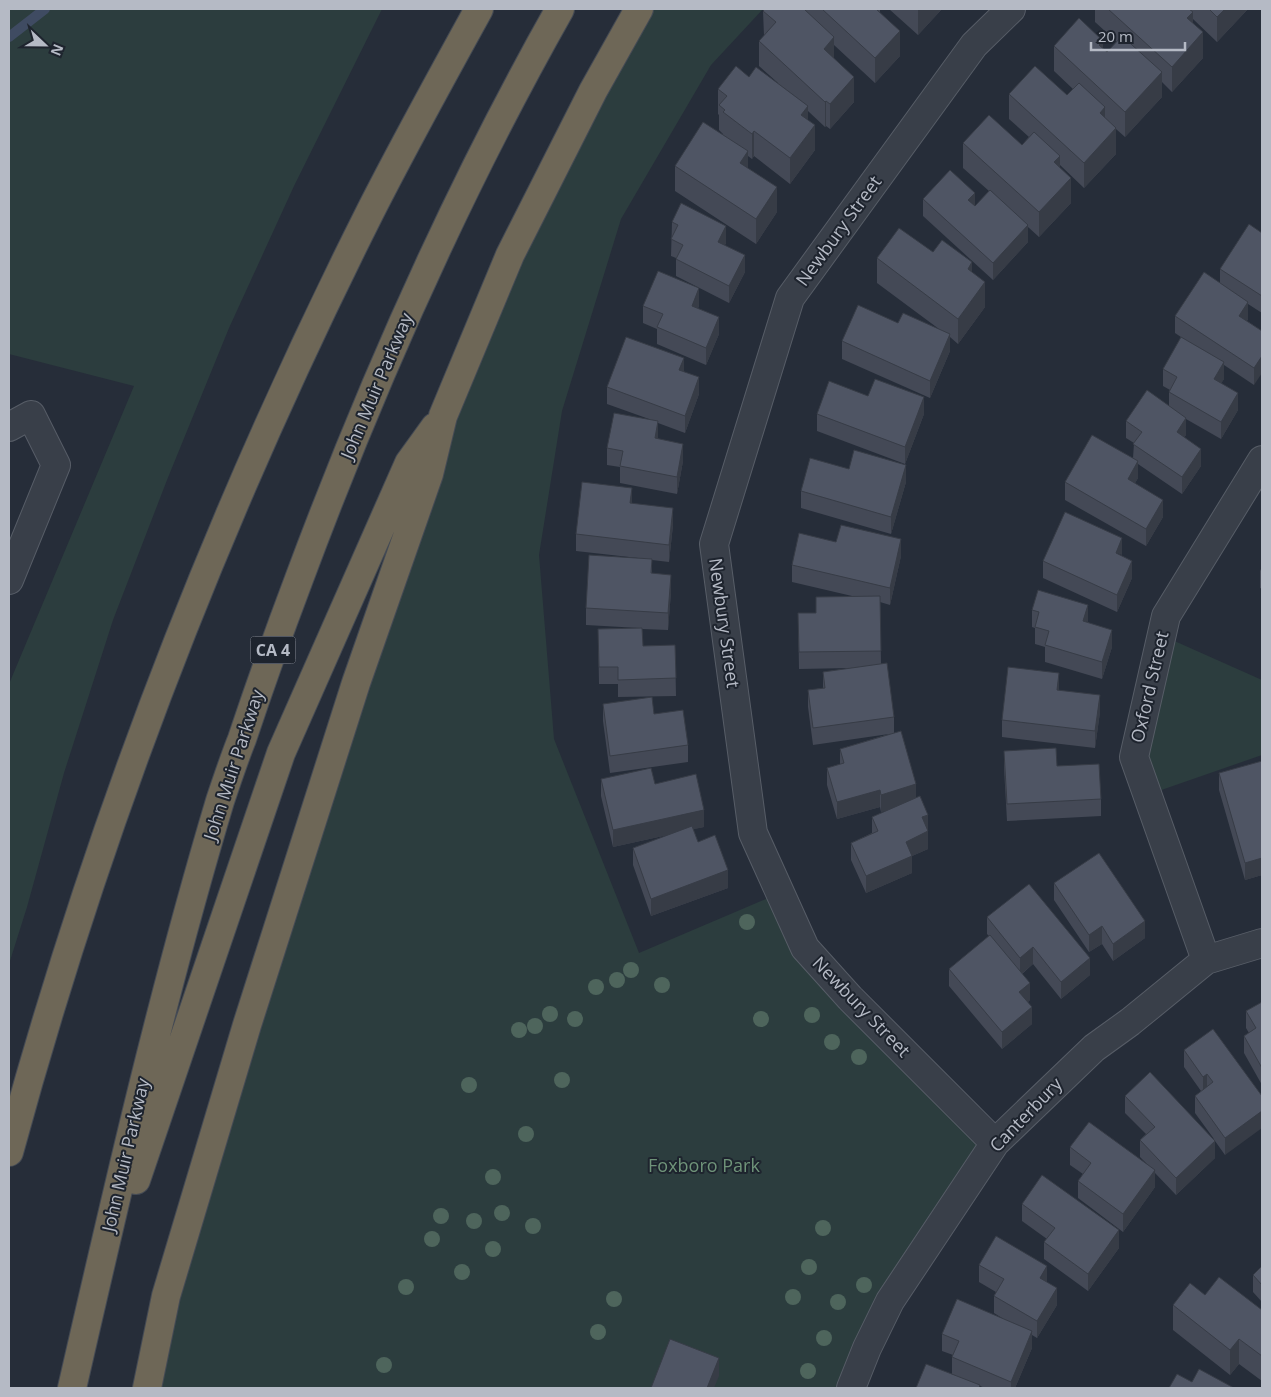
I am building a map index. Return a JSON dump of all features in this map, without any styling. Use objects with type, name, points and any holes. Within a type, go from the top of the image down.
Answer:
[{"type":"highway","points":[[9,1152],[25,1092],[62,971],[104,843],[153,707],[202,580],[328,299],[384,186],[479,9]]},
{"type":"highway","name":"John Muir Parkway","points":[[72,1388],[148,1064],[183,929],[222,797],[267,665],[365,408],[421,282],[481,157],[560,9]]},
{"type":"highway","points":[[147,1388],[166,1296],[245,1034],[356,683],[429,474],[443,416],[510,255],[593,91],[639,9]]},
{"type":"highway","points":[[86,1327],[281,753],[409,463],[443,416]]},
{"type":"street","name":"Newbury Street","points":[[996,1143],[850,998],[805,948],[753,833],[714,544],[790,298],[974,45],[1011,9]]},
{"type":"street","points":[[9,580],[17,534],[56,465],[16,418]]},
{"type":"street","name":"Oxford Street","points":[[1206,960],[1134,758],[1166,616],[1262,460]]},
{"type":"street","name":"Canterbury","points":[[851,1388],[867,1348],[890,1301],[996,1143],[1094,1048],[1130,1022],[1206,960],[1262,943]]},
{"type":"green space","points":[[9,9],[382,9],[294,186],[229,328],[167,480],[113,620],[64,773],[27,907],[9,964],[9,684],[134,386],[9,354]]},
{"type":"green space","name":"Foxboro Park","points":[[639,9],[763,9],[711,65],[621,219],[562,411],[539,555],[554,739],[639,953],[780,893],[805,948],[995,1143],[851,1388],[147,1388],[443,416]]},
{"type":"green space","points":[[1161,635],[1262,680],[1262,755],[1147,795],[1134,757]]},
{"type":"building","points":[[765,9],[804,9],[834,37],[824,49],[854,77],[830,104],[825,102],[759,41],[776,22],[763,11]]},
{"type":"building","points":[[822,9],[876,9],[900,31],[875,58]]},
{"type":"building","points":[[1108,9],[1189,9],[1193,12],[1187,18],[1203,32],[1172,67]]},
{"type":"building","points":[[1209,9],[1225,9],[1217,17]]},
{"type":"building","points":[[1079,18],[1103,41],[1099,45],[1107,52],[1122,36],[1162,72],[1125,112],[1054,46]]},
{"type":"building","points":[[736,66],[749,77],[756,67],[808,106],[801,115],[815,125],[790,158],[754,131],[752,134],[723,112],[725,110],[719,105],[727,96],[718,89]]},
{"type":"building","points":[[1035,66],[1067,95],[1079,83],[1105,107],[1100,113],[1116,128],[1084,163],[1009,94]]},
{"type":"building","points":[[989,115],[1022,145],[1034,132],[1060,156],[1054,162],[1071,178],[1039,212],[963,143]]},
{"type":"building","points":[[703,122],[748,151],[740,163],[777,187],[756,219],[675,166]]},
{"type":"building","points":[[950,170],[975,193],[968,200],[975,206],[990,190],[1028,225],[993,263],[923,199]]},
{"type":"building","points":[[681,203],[726,226],[718,242],[745,255],[729,286],[676,259],[683,245],[671,239],[678,225],[672,222]]},
{"type":"building","points":[[1249,224],[1262,233],[1262,296],[1220,269]]},
{"type":"building","points":[[899,228],[933,252],[942,240],[972,262],[968,269],[985,282],[958,319],[877,258]]},
{"type":"building","points":[[658,271],[699,288],[692,306],[719,317],[706,348],[657,327],[663,314],[643,306]]},
{"type":"building","points":[[1204,272],[1248,302],[1239,316],[1262,331],[1262,356],[1254,368],[1175,316]]},
{"type":"building","points":[[858,305],[898,323],[903,313],[950,334],[930,381],[842,341]]},
{"type":"building","points":[[626,337],[684,358],[679,370],[699,377],[685,416],[607,387]]},
{"type":"building","points":[[1181,337],[1224,362],[1214,379],[1238,393],[1221,422],[1169,392],[1177,377],[1163,369]]},
{"type":"building","points":[[875,379],[924,397],[905,447],[817,414],[829,381],[868,396]]},
{"type":"building","points":[[1147,390],[1186,418],[1177,432],[1201,449],[1182,477],[1133,444],[1142,432],[1126,421]]},
{"type":"building","points":[[614,413],[658,421],[655,438],[683,444],[677,477],[620,466],[623,451],[607,448]]},
{"type":"building","points":[[1092,435],[1138,461],[1128,479],[1163,500],[1146,529],[1065,482]]},
{"type":"building","points":[[854,450],[906,465],[891,517],[801,491],[810,458],[849,469]]},
{"type":"building","points":[[582,482],[632,488],[630,503],[673,508],[669,545],[576,534]]},
{"type":"building","points":[[1065,512],[1122,538],[1116,553],[1132,561],[1117,595],[1043,561]]},
{"type":"building","points":[[841,525],[901,539],[890,588],[792,565],[799,533],[836,542]]},
{"type":"building","points":[[589,555],[652,559],[651,573],[671,575],[668,613],[586,608]]},
{"type":"building","points":[[1038,590],[1088,605],[1083,621],[1112,630],[1102,662],[1045,645],[1049,631],[1035,627],[1039,612],[1032,610]]},
{"type":"building","points":[[880,596],[881,651],[799,652],[798,613],[816,613],[816,597]]},
{"type":"building","points":[[642,628],[643,646],[675,645],[676,678],[618,680],[618,667],[599,667],[598,629]]},
{"type":"building","points":[[887,663],[894,717],[813,728],[808,690],[825,688],[823,672]]},
{"type":"building","points":[[1008,667],[1059,673],[1057,690],[1100,695],[1095,731],[1002,720]]},
{"type":"building","points":[[652,697],[654,714],[683,710],[688,745],[610,756],[603,704]]},
{"type":"building","points":[[901,731],[916,784],[881,795],[880,790],[837,802],[827,768],[844,763],[840,749]]},
{"type":"building","points":[[1056,748],[1057,766],[1099,764],[1101,799],[1007,804],[1004,751]]},
{"type":"building","points":[[1262,761],[1262,858],[1245,863],[1219,773]]},
{"type":"building","points":[[651,768],[655,784],[696,774],[704,810],[613,830],[601,779]]},
{"type":"building","points":[[920,796],[928,815],[922,817],[928,831],[906,842],[912,856],[866,876],[851,843],[878,831],[872,817]]},
{"type":"building","points":[[692,826],[698,842],[715,835],[728,870],[651,899],[633,848]]},
{"type":"building","points":[[1099,853],[1145,921],[1113,944],[1102,926],[1089,935],[1054,883]]},
{"type":"building","points":[[1029,884],[1090,958],[1061,982],[1033,947],[1020,958],[987,917]]},
{"type":"building","points":[[990,935],[1030,983],[1019,992],[1032,1007],[1002,1032],[949,969]]},
{"type":"building","points":[[1262,1002],[1262,1068],[1244,1036],[1256,1028],[1246,1011]]},
{"type":"building","points":[[1213,1029],[1262,1096],[1262,1111],[1225,1138],[1195,1096],[1213,1082],[1207,1074],[1203,1077],[1184,1050]]},
{"type":"building","points":[[1150,1072],[1215,1141],[1176,1178],[1140,1140],[1155,1127],[1125,1096]]},
{"type":"building","points":[[1089,1122],[1155,1170],[1123,1214],[1078,1181],[1091,1163],[1070,1147]]},
{"type":"building","points":[[1042,1175],[1119,1230],[1088,1274],[1044,1242],[1055,1228],[1022,1204]]},
{"type":"building","points":[[996,1236],[1047,1266],[1040,1278],[1057,1288],[1037,1321],[994,1296],[1004,1279],[979,1265]]},
{"type":"building","points":[[1262,1266],[1262,1285],[1253,1275]]},
{"type":"building","points":[[1219,1277],[1262,1310],[1262,1356],[1239,1339],[1230,1350],[1173,1305],[1190,1283],[1205,1295]]},
{"type":"building","points":[[957,1299],[1032,1331],[1011,1382],[952,1357],[959,1341],[942,1334]]},
{"type":"building","points":[[670,1339],[719,1358],[707,1388],[651,1388]]},
{"type":"building","points":[[926,1364],[980,1385],[979,1388],[916,1388]]},
{"type":"building","points":[[1199,1369],[1234,1388],[1169,1388],[1177,1374],[1192,1382]]},
{"type":"waterway","points":[[9,37],[45,9]]}]
